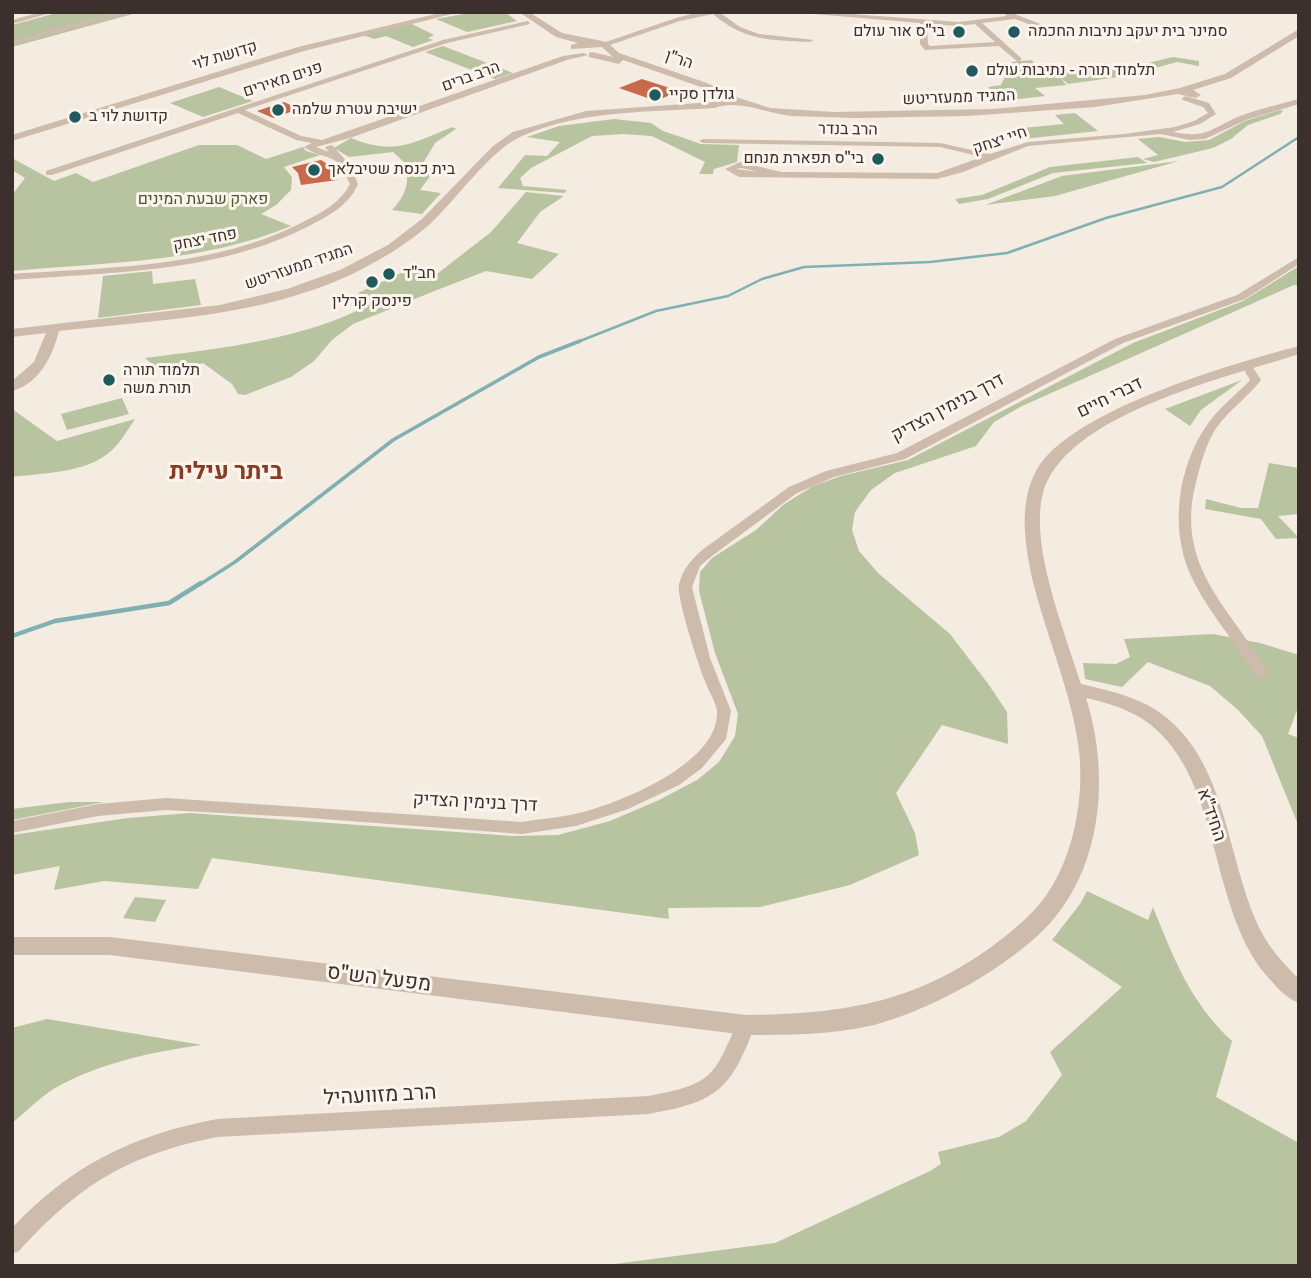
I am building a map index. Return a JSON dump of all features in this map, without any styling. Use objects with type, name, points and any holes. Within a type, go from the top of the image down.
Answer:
[{"type":"street","points":[[12,22],[51,12]]},
{"type":"street","points":[[12,43],[79,23],[129,12]]},
{"type":"street","name":"הר\"ן","points":[[514,12],[528,23],[581,52],[608,57],[696,88],[714,98],[715,105],[737,107]]},
{"type":"street","points":[[523,12],[559,35],[606,47],[678,19],[713,12],[740,32],[764,37],[810,40]]},
{"type":"street","points":[[793,12],[923,22],[978,23],[1015,17]]},
{"type":"street","points":[[1003,12],[1037,26]]},
{"type":"street","name":"קדושת לוי","points":[[12,138],[315,45],[455,13]]},
{"type":"street","points":[[923,22],[924,44],[928,48],[1001,44]]},
{"type":"street","name":"פנים מאירים","points":[[49,173],[445,41],[528,23]]},
{"type":"street","points":[[978,23],[1018,60]]},
{"type":"street","name":"המגיד ממעזריטש","points":[[1188,96],[1228,76],[1299,32]]},
{"type":"street","name":"המגיד ממעזריטש","points":[[548,122],[607,114],[737,107],[796,117],[945,118],[1082,109],[1188,96],[1246,74],[1299,40]]},
{"type":"street","points":[[581,52],[589,43]]},
{"type":"street","points":[[581,52],[605,53],[606,47]]},
{"type":"street","name":"הר\"ן","points":[[606,47],[616,55],[694,82],[737,107]]},
{"type":"street","name":"הרב ברים","points":[[321,146],[581,52]]},
{"type":"street","name":"חיי יצחק","points":[[750,171],[928,177],[947,174],[1026,145],[1162,131],[1210,116],[1210,110],[1188,96]]},
{"type":"street","points":[[1162,131],[1190,138],[1205,137],[1243,118],[1299,101]]},
{"type":"street","name":"המגיד ממעזריטש","points":[[12,334],[242,305],[291,292],[371,261],[406,238],[443,205],[506,140],[548,122],[606,111],[715,105]]},
{"type":"street","name":"פחד יצחק","points":[[12,277],[171,263],[221,254],[285,235],[317,219],[346,198],[354,184],[346,165],[339,159],[321,146],[238,110]]},
{"type":"street","name":"הרב בנדר","points":[[703,141],[940,145],[991,158]]},
{"type":"street","name":"דרך בנימין הצדיק","points":[[12,827],[98,810],[166,804],[522,828],[576,820],[622,805],[681,775],[697,764],[718,739],[724,711],[703,658],[685,587],[694,564],[707,553],[727,541],[793,490],[830,474],[901,456],[1119,341],[1241,296],[1299,260]]},
{"type":"street","points":[[12,387],[37,369],[46,357],[53,330]]},
{"type":"street","name":"דברי חיים","points":[[746,1025],[794,1025],[878,1014],[928,995],[971,973],[1011,945],[1058,897],[1073,862],[1085,819],[1091,776],[1087,737],[1046,595],[1032,528],[1032,511],[1042,475],[1065,446],[1106,419],[1157,397],[1299,350]]},
{"type":"street","points":[[1248,368],[1256,380],[1216,419],[1201,448],[1187,491],[1183,524],[1189,555],[1209,597],[1246,645],[1262,674]]},
{"type":"street","name":"החיד\"א","points":[[1073,688],[1140,709],[1166,727],[1184,748],[1200,780],[1250,930],[1273,968],[1299,993]]},
{"type":"street","name":"מפעל הש\"ס","points":[[12,946],[110,946],[746,1025]]},
{"type":"street","name":"הרב מזוועהיל","points":[[12,1244],[56,1200],[103,1165],[139,1146],[180,1134],[216,1128],[648,1105],[676,1101],[714,1086],[734,1059],[746,1025]]},
{"type":"green space","points":[[60,12],[140,12],[12,47],[12,25]]},
{"type":"green space","points":[[475,12],[506,13],[517,21],[467,32],[436,19]]},
{"type":"green space","points":[[410,23],[434,35],[428,38],[433,40],[413,47],[386,36],[374,39],[363,35]]},
{"type":"green space","points":[[443,46],[513,73],[495,79],[425,52]]},
{"type":"green space","points":[[1173,57],[1199,61],[1199,66],[1177,62],[1126,76],[1068,84],[1061,78],[1066,85],[1035,88],[1045,96],[1010,100],[1001,90],[992,91],[988,87],[1001,85],[1012,62],[1031,60],[1051,78],[1046,71],[1148,63]]},
{"type":"green space","points":[[219,87],[253,101],[203,117],[170,103]]},
{"type":"green space","points":[[1283,111],[1280,114],[1248,125],[1231,139],[1213,148],[1154,162],[1143,159],[1158,155],[1138,139],[1159,137],[1185,142],[1209,140],[1245,121]]},
{"type":"green space","points":[[1075,113],[1098,131],[1023,139],[1011,129],[1064,124],[1055,115]]},
{"type":"green space","points":[[614,119],[651,123],[663,131],[701,144],[739,145],[737,162],[714,169],[713,174],[699,174],[705,162],[652,136],[592,136],[531,168],[520,178],[523,186],[567,190],[564,193],[498,188],[525,155],[547,156],[560,142],[527,137],[559,126]]},
{"type":"green space","points":[[453,127],[456,129],[435,143],[422,165],[436,168],[420,190],[441,193],[422,214],[392,210],[404,194],[407,183],[405,163],[393,152],[349,157],[334,148],[351,138],[392,147],[414,142]]},
{"type":"green space","name":"פארק שבעת המינים","points":[[199,145],[237,145],[266,159],[303,147],[306,151],[320,155],[284,167],[292,177],[291,190],[276,205],[261,214],[291,226],[257,238],[189,254],[119,263],[12,271],[12,195],[25,178],[12,170],[12,158],[54,181],[76,173],[93,182]]},
{"type":"green space","points":[[1138,157],[1147,163],[1053,173],[988,199],[959,204],[955,199],[982,195],[1050,167]]},
{"type":"green space","points":[[1179,161],[1055,196],[985,205],[1062,176]]},
{"type":"green space","points":[[526,192],[564,196],[540,212],[517,243],[559,254],[532,279],[486,271],[437,290],[353,324],[332,340],[314,361],[291,377],[245,395],[238,394],[232,384],[203,363],[163,373],[145,358],[292,334],[348,315],[374,302],[358,293],[412,268],[437,274],[491,232]]},
{"type":"green space","points":[[1299,266],[1299,286],[1294,285],[1022,406],[994,422],[976,446],[895,473],[871,490],[855,512],[852,530],[859,551],[878,573],[950,634],[1007,712],[1008,744],[942,725],[896,793],[915,833],[919,855],[850,885],[760,907],[668,908],[669,919],[212,858],[198,889],[104,881],[54,890],[60,866],[12,875],[12,835],[128,818],[190,813],[513,836],[558,835],[610,821],[659,800],[697,780],[719,762],[735,736],[738,714],[715,653],[699,591],[700,572],[712,558],[756,530],[783,505],[813,486],[841,476],[908,460],[1133,343],[1243,301]]},
{"type":"green space","points":[[152,271],[153,284],[195,279],[201,305],[98,318],[103,276]]},
{"type":"green space","points":[[1242,380],[1201,410],[1190,426],[1165,409]]},
{"type":"green space","points":[[122,398],[129,414],[67,430],[61,414]]},
{"type":"green space","points":[[12,409],[57,441],[135,419],[115,447],[102,458],[65,471],[12,477]]},
{"type":"green space","points":[[1269,463],[1299,468],[1299,514],[1278,516],[1299,538],[1276,539],[1261,519],[1205,509],[1206,499],[1241,508],[1258,508]]},
{"type":"green space","points":[[1213,634],[1260,643],[1299,655],[1299,705],[1288,734],[1299,738],[1299,827],[1262,736],[1237,709],[1210,686],[1148,662],[1122,687],[1085,679],[1083,663],[1116,664],[1130,657],[1124,639]]},
{"type":"green space","points":[[69,802],[104,802],[12,820],[12,809]]},
{"type":"green space","points":[[1087,891],[1148,920],[1153,907],[1176,962],[1194,995],[1232,1041],[1216,1097],[1299,1143],[1297,1266],[599,1266],[775,1243],[930,1171],[941,1164],[938,1152],[999,1137],[1026,1121],[1062,1075],[1050,1052],[1122,987],[1052,940]]},
{"type":"green space","points":[[135,897],[166,900],[155,922],[123,918]]},
{"type":"green space","points":[[47,1019],[202,1045],[145,1055],[72,1079],[49,1092],[12,1123],[12,1028]]},
{"type":"building","name":"גולדן סקיי","points":[[642,79],[679,91],[656,101],[619,88]]},
{"type":"building","name":"ישיבת עטרת שלמה","points":[[284,102],[299,109],[273,118],[257,111]]},
{"type":"building","name":"בית כנסת שטיבלאך","points":[[321,160],[332,167],[337,180],[301,185],[298,173],[292,167]]},
{"type":"waterway","points":[[575,343],[656,311],[728,296],[762,279],[804,267],[930,262],[1007,253],[1106,218],[1222,187],[1299,137]]},
{"type":"waterway","points":[[199,585],[235,562],[393,440],[539,357],[580,341]]},
{"type":"waterway","points":[[12,636],[55,621],[169,603],[201,583]]},
{"type":"place","name":"בי\"ס אור עולם","points":[[959,32]]},
{"type":"place","name":"סמינר בית יעקב נתיבות החכמה","points":[[1014,32]]},
{"type":"place","name":"תלמוד תורה - נתיבות עולם","points":[[972,71]]},
{"type":"place","name":"גולדן סקיי","points":[[655,95]]},
{"type":"place","name":"ישיבת עטרת שלמה","points":[[278,110]]},
{"type":"place","name":"קדושת לוי ב","points":[[75,117]]},
{"type":"place","name":"בי\"ס תפארת מנחם","points":[[878,159]]},
{"type":"place","name":"בית כנסת שטיבלאך","points":[[314,170]]},
{"type":"place","name":"חב\"ד","points":[[389,274]]},
{"type":"place","name":"פינסק קרלין","points":[[372,282]]},
{"type":"place","name":"תלמוד תורה תורת משה","points":[[109,380]]},
{"type":"district","name":"ביתר עילית","points":[[226,473]]}]
